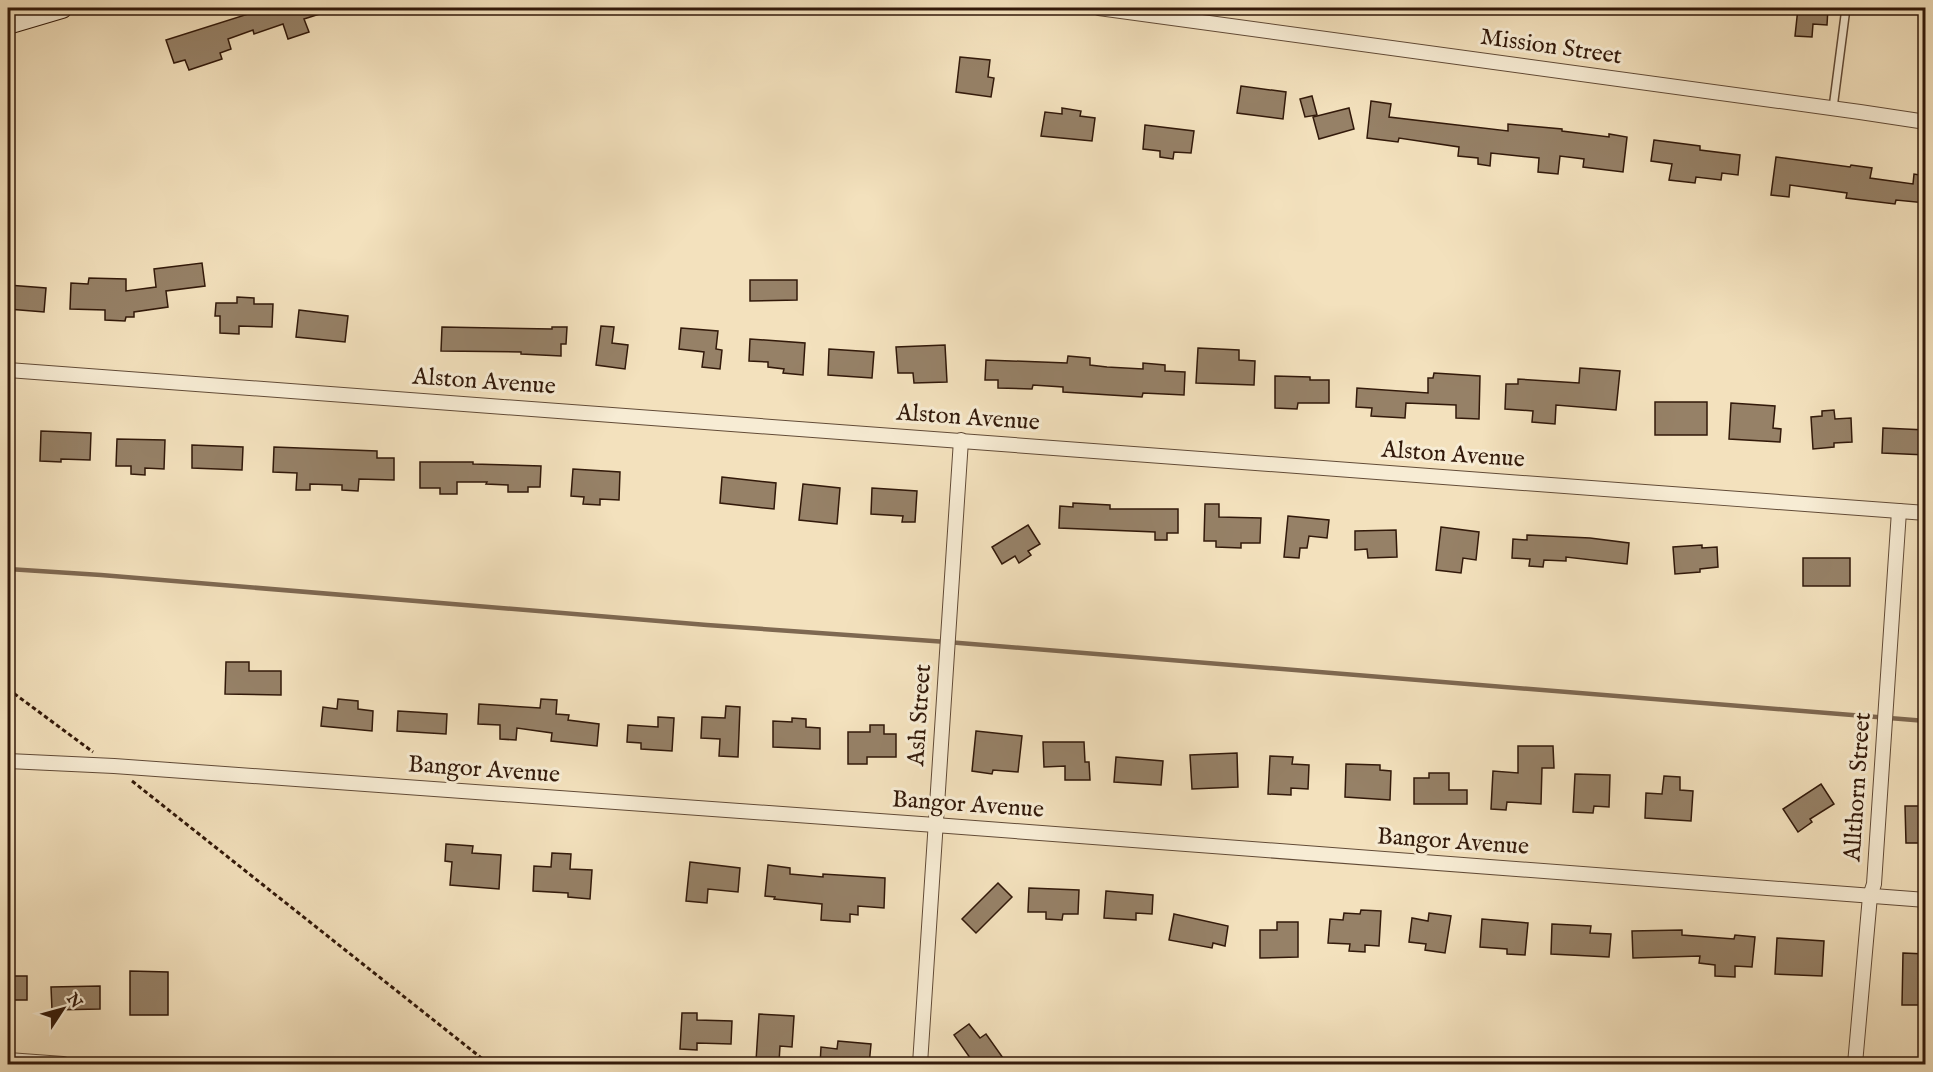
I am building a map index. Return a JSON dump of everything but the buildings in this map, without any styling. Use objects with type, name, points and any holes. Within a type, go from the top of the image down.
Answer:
[{"type":"street","points":[[8,24],[62,8]]},
{"type":"street","name":"Mission Street","points":[[1099,8],[1926,122]]},
{"type":"street","name":"Alston Avenue","points":[[8,370],[1926,513]]},
{"type":"street","name":"Ash Street","points":[[920,1065],[961,440]]},
{"type":"street","name":"Allthorn Street","points":[[1856,1065],[1870,896],[1874,884],[1899,511]]},
{"type":"street","name":"Bangor Avenue","points":[[8,761],[114,766],[935,825],[1926,900]]},
{"type":"street","points":[[8,1060],[63,1065]]},
{"type":"lane","points":[[1833,108],[1846,8]]},
{"type":"path","points":[[8,689],[114,766],[489,1065]]},
{"type":"waterway","points":[[8,569],[1926,721]]}]
